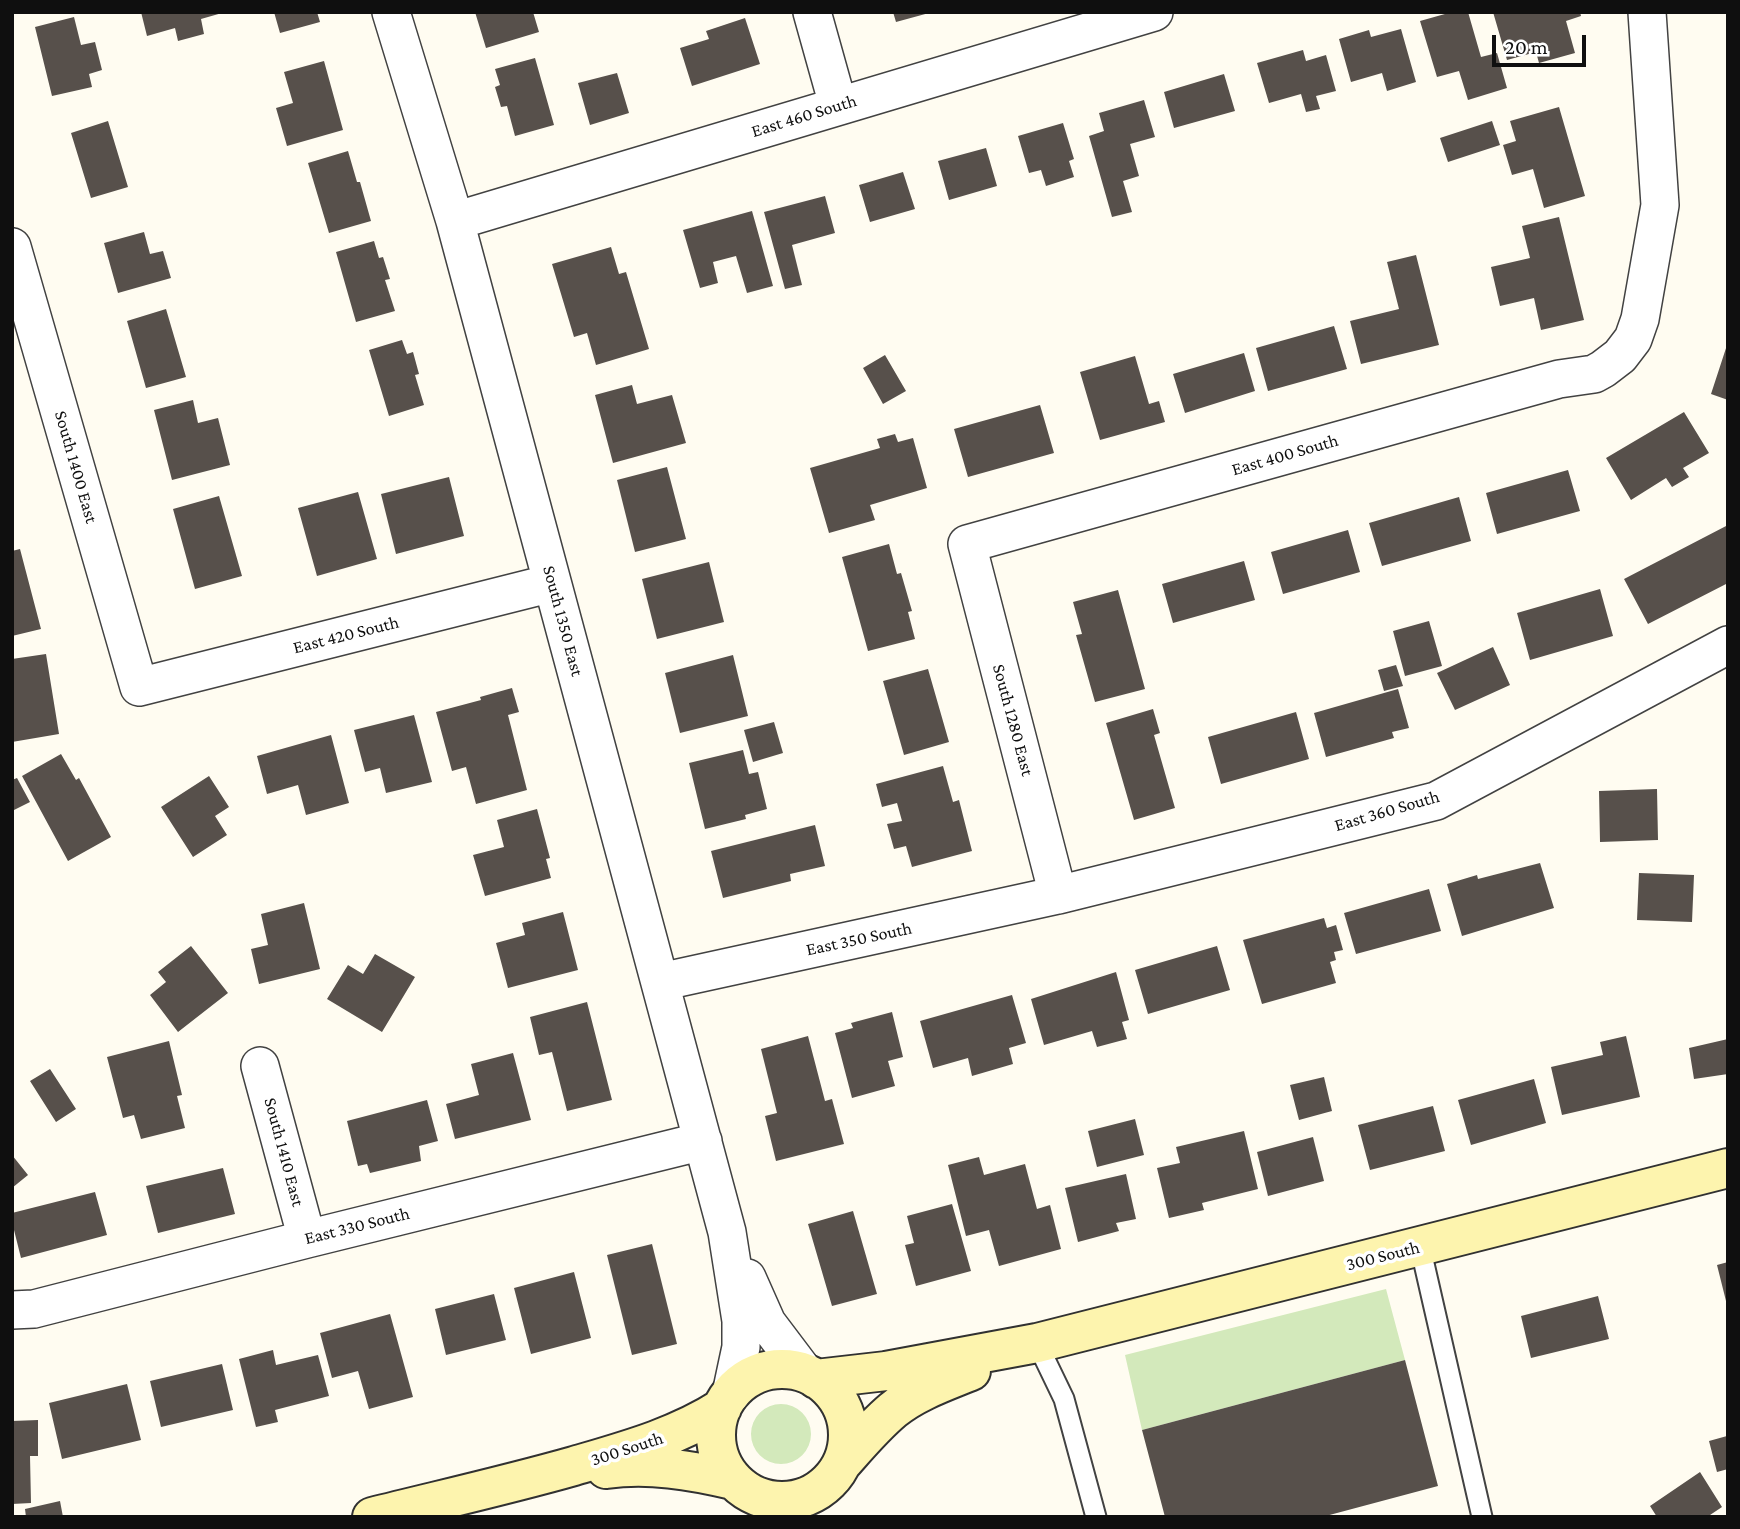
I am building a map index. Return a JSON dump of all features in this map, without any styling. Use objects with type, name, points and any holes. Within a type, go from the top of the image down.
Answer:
[{"type":"street","name":"South 1350 East","points":[[391,12],[455,221],[727,1232],[741,1321],[741,1347],[727,1401]]},
{"type":"street","points":[[812,12],[838,105]]},
{"type":"street","name":"East 460 South","points":[[455,221],[1154,12]]},
{"type":"street","name":"East 400 South","points":[[967,544],[1559,379],[1594,374],[1620,356],[1633,339],[1640,319],[1660,205],[1647,12]]},
{"type":"street","name":"South 1400 East","points":[[12,247],[139,687]]},
{"type":"street","name":"South 1280 East","points":[[967,544],[1059,895]]},
{"type":"street","name":"East 420 South","points":[[139,687],[552,583]]},
{"type":"street","name":"East 360 South","points":[[1059,895],[1436,801],[1728,645]]},
{"type":"street","name":"East 350 South","points":[[660,982],[1059,895]]},
{"type":"street","name":"South 1410 East","points":[[260,1066],[307,1239]]},
{"type":"street","name":"East 330 South","points":[[12,1310],[34,1309],[703,1141]]},
{"type":"street","name":"300 South","points":[[810,1375],[886,1371],[1037,1343],[1728,1168]]},
{"type":"street","name":"South 1350 East","points":[[727,1232],[767,1323],[810,1375]]},
{"type":"street","name":"300 South","points":[[834,1486],[869,1433],[894,1409],[922,1392],[1037,1343]]},
{"type":"street","points":[[783,1368],[810,1375],[824,1382],[839,1399],[847,1419],[849,1441],[834,1486],[793,1500],[771,1501],[749,1497],[721,1461],[716,1440],[718,1418],[742,1382],[761,1372],[783,1368]]},
{"type":"street","name":"300 South","points":[[372,1517],[527,1479],[634,1449],[698,1424],[727,1401]]},
{"type":"street","name":"300 South","points":[[527,1479],[627,1466],[699,1472],[749,1497]]},
{"type":"lane","points":[[1420,1246],[1482,1517]]},
{"type":"lane","points":[[1037,1343],[1064,1399],[1096,1517]]},
{"type":"green space","points":[[1386,1289],[1405,1360],[1142,1430],[1125,1355]]},
{"type":"green space","points":[[781,1404],[798,1409],[806,1417],[811,1434],[806,1451],[798,1459],[781,1464],[764,1459],[756,1451],[751,1434],[756,1417],[764,1409]]},
{"type":"building","points":[[141,12],[222,13],[201,19],[204,34],[178,41],[175,28],[147,36]]},
{"type":"building","points":[[274,12],[317,12],[320,22],[280,33]]},
{"type":"building","points":[[475,12],[533,12],[539,32],[486,48]]},
{"type":"building","points":[[893,12],[928,12],[929,13],[896,22]]},
{"type":"building","points":[[1452,12],[1468,12],[1481,57],[1497,53],[1507,88],[1468,100],[1459,71],[1437,77],[1420,21]]},
{"type":"building","points":[[1493,12],[1580,12],[1581,16],[1566,21],[1575,53],[1539,63],[1536,52],[1507,60]]},
{"type":"building","points":[[74,17],[81,45],[95,42],[102,70],[89,74],[92,87],[52,96],[35,27]]},
{"type":"building","points":[[745,18],[760,64],[692,86],[680,48],[709,39],[706,31]]},
{"type":"building","points":[[1401,29],[1416,82],[1387,91],[1382,73],[1351,82],[1339,39],[1369,30],[1371,37]]},
{"type":"building","points":[[1303,50],[1306,61],[1326,55],[1336,91],[1316,96],[1320,109],[1306,112],[1301,94],[1269,103],[1257,63]]},
{"type":"building","points":[[535,58],[554,125],[515,136],[507,106],[501,107],[495,87],[500,85],[495,69]]},
{"type":"building","points":[[324,61],[343,130],[287,146],[276,108],[293,103],[284,72]]},
{"type":"building","points":[[617,73],[629,113],[590,125],[578,83]]},
{"type":"building","points":[[1224,74],[1235,111],[1174,128],[1164,92]]},
{"type":"building","points":[[1144,100],[1155,137],[1130,144],[1139,176],[1123,181],[1132,212],[1112,217],[1089,136],[1104,131],[1099,113]]},
{"type":"building","points":[[1559,107],[1585,196],[1544,208],[1533,169],[1512,175],[1503,145],[1516,141],[1510,121]]},
{"type":"building","points":[[108,121],[128,187],[91,198],[71,133]]},
{"type":"building","points":[[1492,121],[1500,145],[1448,162],[1440,138]]},
{"type":"building","points":[[1063,123],[1074,159],[1069,161],[1074,177],[1046,186],[1041,170],[1029,173],[1018,136]]},
{"type":"building","points":[[986,148],[997,186],[949,200],[938,161]]},
{"type":"building","points":[[348,151],[371,221],[329,233],[308,163]]},
{"type":"building","points":[[903,172],[915,209],[870,222],[859,185]]},
{"type":"building","points":[[825,196],[835,233],[792,245],[802,285],[785,289],[764,212]]},
{"type":"building","points":[[752,211],[773,286],[747,293],[736,256],[713,262],[718,283],[700,288],[683,230]]},
{"type":"building","points":[[1559,217],[1584,320],[1541,330],[1534,298],[1500,306],[1491,267],[1530,258],[1522,226]]},
{"type":"building","points":[[144,232],[150,254],[163,251],[171,278],[118,293],[104,243]]},
{"type":"building","points":[[374,241],[390,279],[385,280],[395,311],[356,322],[336,252]]},
{"type":"building","points":[[611,247],[619,274],[626,272],[649,349],[596,365],[587,333],[574,337],[552,264]]},
{"type":"building","points":[[1416,255],[1439,345],[1361,364],[1350,321],[1399,309],[1387,262]]},
{"type":"building","points":[[166,309],[186,377],[146,388],[127,321]]},
{"type":"building","points":[[1334,326],[1347,369],[1268,391],[1256,348]]},
{"type":"building","points":[[402,340],[407,354],[413,352],[419,374],[415,375],[424,405],[389,416],[369,350]]},
{"type":"building","points":[[1728,342],[1728,400],[1711,394]]},
{"type":"building","points":[[1244,353],[1255,391],[1185,413],[1173,374]]},
{"type":"building","points":[[885,355],[906,391],[883,404],[863,368]]},
{"type":"building","points":[[1135,356],[1149,404],[1159,401],[1165,422],[1100,440],[1080,372]]},
{"type":"building","points":[[632,385],[637,404],[672,395],[686,443],[613,463],[595,395]]},
{"type":"building","points":[[193,400],[198,423],[218,418],[230,465],[172,480],[154,410]]},
{"type":"building","points":[[1040,405],[1054,453],[968,477],[954,429]]},
{"type":"building","points":[[1684,412],[1709,453],[1683,468],[1689,477],[1672,487],[1666,478],[1631,500],[1606,458]]},
{"type":"building","points":[[895,434],[898,442],[913,438],[927,488],[870,505],[875,520],[829,533],[810,468],[880,448],[877,439]]},
{"type":"building","points":[[667,467],[686,539],[635,552],[617,480]]},
{"type":"building","points":[[1568,470],[1580,511],[1497,534],[1486,493]]},
{"type":"building","points":[[449,477],[464,536],[396,554],[381,494]]},
{"type":"building","points":[[358,492],[377,559],[317,576],[298,508]]},
{"type":"building","points":[[219,496],[242,576],[195,589],[173,509]]},
{"type":"building","points":[[1459,497],[1471,541],[1382,566],[1369,523]]},
{"type":"building","points":[[1728,525],[1728,583],[1648,624],[1624,579]]},
{"type":"building","points":[[1348,530],[1360,572],[1283,594],[1271,552]]},
{"type":"building","points":[[889,544],[897,574],[901,573],[912,611],[908,612],[915,639],[868,651],[842,557]]},
{"type":"building","points":[[20,549],[41,629],[12,636],[12,551]]},
{"type":"building","points":[[1244,561],[1255,600],[1173,623],[1162,584]]},
{"type":"building","points":[[709,562],[724,622],[657,639],[642,579]]},
{"type":"building","points":[[1600,589],[1613,636],[1530,660],[1517,613]]},
{"type":"building","points":[[1118,590],[1145,689],[1095,702],[1076,635],[1082,634],[1073,602]]},
{"type":"building","points":[[1429,621],[1442,666],[1405,676],[1393,631]]},
{"type":"building","points":[[1493,647],[1510,685],[1455,710],[1437,673]]},
{"type":"building","points":[[46,654],[59,734],[12,742],[12,659]]},
{"type":"building","points":[[733,655],[748,716],[680,733],[665,673]]},
{"type":"building","points":[[1396,665],[1403,686],[1384,691],[1378,670]]},
{"type":"building","points":[[928,669],[949,742],[904,755],[883,681]]},
{"type":"building","points":[[512,688],[519,712],[508,715],[527,790],[476,804],[466,767],[452,771],[436,712],[481,700],[480,697]]},
{"type":"building","points":[[1398,689],[1409,728],[1392,732],[1394,738],[1326,757],[1314,713]]},
{"type":"building","points":[[1153,709],[1160,733],[1154,735],[1175,808],[1134,820],[1106,723]]},
{"type":"building","points":[[1296,712],[1309,759],[1221,784],[1208,737]]},
{"type":"building","points":[[414,715],[432,782],[386,793],[380,768],[365,772],[354,730]]},
{"type":"building","points":[[774,722],[783,753],[753,762],[744,730]]},
{"type":"building","points":[[331,735],[349,803],[306,815],[298,785],[267,794],[257,756]]},
{"type":"building","points":[[743,750],[749,774],[758,772],[767,809],[745,815],[746,819],[705,829],[689,763]]},
{"type":"building","points":[[61,754],[76,780],[79,778],[111,837],[68,861],[22,776]]},
{"type":"building","points":[[943,766],[953,802],[959,800],[972,851],[912,867],[906,846],[894,849],[887,824],[902,821],[897,803],[882,807],[876,784]]},
{"type":"building","points":[[209,776],[229,807],[215,816],[227,835],[193,857],[161,807]]},
{"type":"building","points":[[17,778],[30,802],[12,811],[12,780]]},
{"type":"building","points":[[1657,789],[1658,840],[1600,842],[1599,791]]},
{"type":"building","points":[[537,809],[550,858],[546,859],[551,878],[485,896],[473,855],[504,847],[497,820]]},
{"type":"building","points":[[815,825],[825,866],[790,874],[791,881],[723,898],[711,851]]},
{"type":"building","points":[[1540,863],[1554,908],[1462,936],[1447,884],[1477,875],[1478,879]]},
{"type":"building","points":[[1639,873],[1694,875],[1692,922],[1637,920]]},
{"type":"building","points":[[1429,889],[1441,931],[1356,954],[1344,913]]},
{"type":"building","points":[[304,903],[320,969],[259,984],[251,949],[268,945],[261,914]]},
{"type":"building","points":[[563,912],[578,970],[508,988],[496,943],[525,935],[522,923]]},
{"type":"building","points":[[1324,918],[1327,928],[1336,925],[1343,950],[1334,952],[1336,960],[1330,962],[1336,983],[1262,1004],[1243,940]]},
{"type":"building","points":[[191,946],[228,993],[178,1032],[150,995],[166,982],[158,972]]},
{"type":"building","points":[[1217,946],[1230,990],[1148,1014],[1135,970]]},
{"type":"building","points":[[375,954],[415,977],[382,1032],[327,999],[348,965],[363,974]]},
{"type":"building","points":[[1116,972],[1129,1020],[1122,1022],[1127,1039],[1097,1047],[1092,1031],[1044,1045],[1031,999]]},
{"type":"building","points":[[1012,995],[1026,1043],[1009,1048],[1013,1064],[972,1076],[968,1058],[933,1068],[920,1021]]},
{"type":"building","points":[[587,1002],[612,1100],[567,1111],[552,1052],[539,1055],[530,1017]]},
{"type":"building","points":[[892,1012],[903,1057],[888,1061],[895,1086],[852,1098],[835,1033],[853,1028],[851,1023]]},
{"type":"building","points":[[808,1036],[825,1101],[832,1099],[844,1144],[776,1161],[765,1116],[777,1113],[761,1049]]},
{"type":"building","points":[[1626,1036],[1640,1097],[1562,1115],[1551,1067],[1603,1055],[1600,1042]]},
{"type":"building","points":[[1728,1039],[1728,1074],[1694,1079],[1689,1048]]},
{"type":"building","points":[[169,1041],[182,1095],[177,1096],[185,1128],[141,1139],[134,1115],[123,1118],[107,1057]]},
{"type":"building","points":[[513,1053],[531,1120],[455,1139],[446,1104],[479,1095],[471,1064]]},
{"type":"building","points":[[50,1069],[76,1109],[56,1122],[30,1081]]},
{"type":"building","points":[[1324,1077],[1332,1111],[1299,1120],[1290,1085]]},
{"type":"building","points":[[1534,1079],[1546,1123],[1471,1145],[1458,1100]]},
{"type":"building","points":[[427,1100],[438,1141],[419,1146],[421,1161],[370,1173],[367,1164],[358,1166],[347,1121]]},
{"type":"building","points":[[1433,1106],[1445,1151],[1370,1170],[1358,1125]]},
{"type":"building","points":[[1135,1119],[1144,1155],[1097,1167],[1088,1131]]},
{"type":"building","points":[[1244,1131],[1258,1189],[1202,1203],[1204,1210],[1169,1218],[1157,1168],[1180,1163],[1176,1147]]},
{"type":"building","points":[[1313,1137],[1324,1181],[1268,1196],[1257,1152]]},
{"type":"building","points":[[12,1155],[28,1175],[12,1188]]},
{"type":"building","points":[[979,1157],[984,1175],[1025,1164],[1037,1209],[1050,1205],[1061,1249],[999,1266],[989,1230],[966,1236],[948,1165]]},
{"type":"building","points":[[223,1168],[235,1214],[158,1233],[146,1186]]},
{"type":"building","points":[[1126,1174],[1136,1219],[1116,1223],[1119,1231],[1078,1242],[1065,1188]]},
{"type":"building","points":[[95,1192],[107,1235],[21,1258],[12,1213]]},
{"type":"building","points":[[952,1204],[971,1271],[916,1286],[905,1245],[914,1243],[907,1216]]},
{"type":"building","points":[[853,1211],[877,1294],[832,1306],[808,1224]]},
{"type":"building","points":[[652,1244],[677,1344],[632,1355],[607,1255]]},
{"type":"building","points":[[1728,1262],[1728,1305],[1727,1305],[1717,1265]]},
{"type":"building","points":[[574,1272],[591,1338],[531,1354],[514,1288]]},
{"type":"building","points":[[494,1294],[506,1340],[446,1355],[435,1309]]},
{"type":"building","points":[[1598,1296],[1609,1339],[1531,1358],[1521,1316]]},
{"type":"building","points":[[390,1314],[413,1397],[369,1409],[358,1371],[332,1378],[320,1333]]},
{"type":"building","points":[[273,1350],[276,1365],[318,1355],[329,1396],[275,1410],[278,1422],[256,1427],[239,1359]]},
{"type":"building","points":[[1405,1360],[1438,1486],[1322,1517],[1165,1517],[1142,1430]]},
{"type":"building","points":[[222,1364],[233,1410],[161,1427],[150,1381]]},
{"type":"building","points":[[127,1384],[141,1440],[62,1459],[49,1403]]},
{"type":"building","points":[[38,1420],[38,1456],[30,1456],[31,1503],[12,1504],[12,1421]]},
{"type":"building","points":[[1727,1436],[1728,1469],[1717,1472],[1709,1441]]},
{"type":"building","points":[[1700,1472],[1722,1507],[1707,1517],[1657,1517],[1650,1506]]},
{"type":"building","points":[[60,1501],[63,1517],[26,1517],[25,1509]]}]
